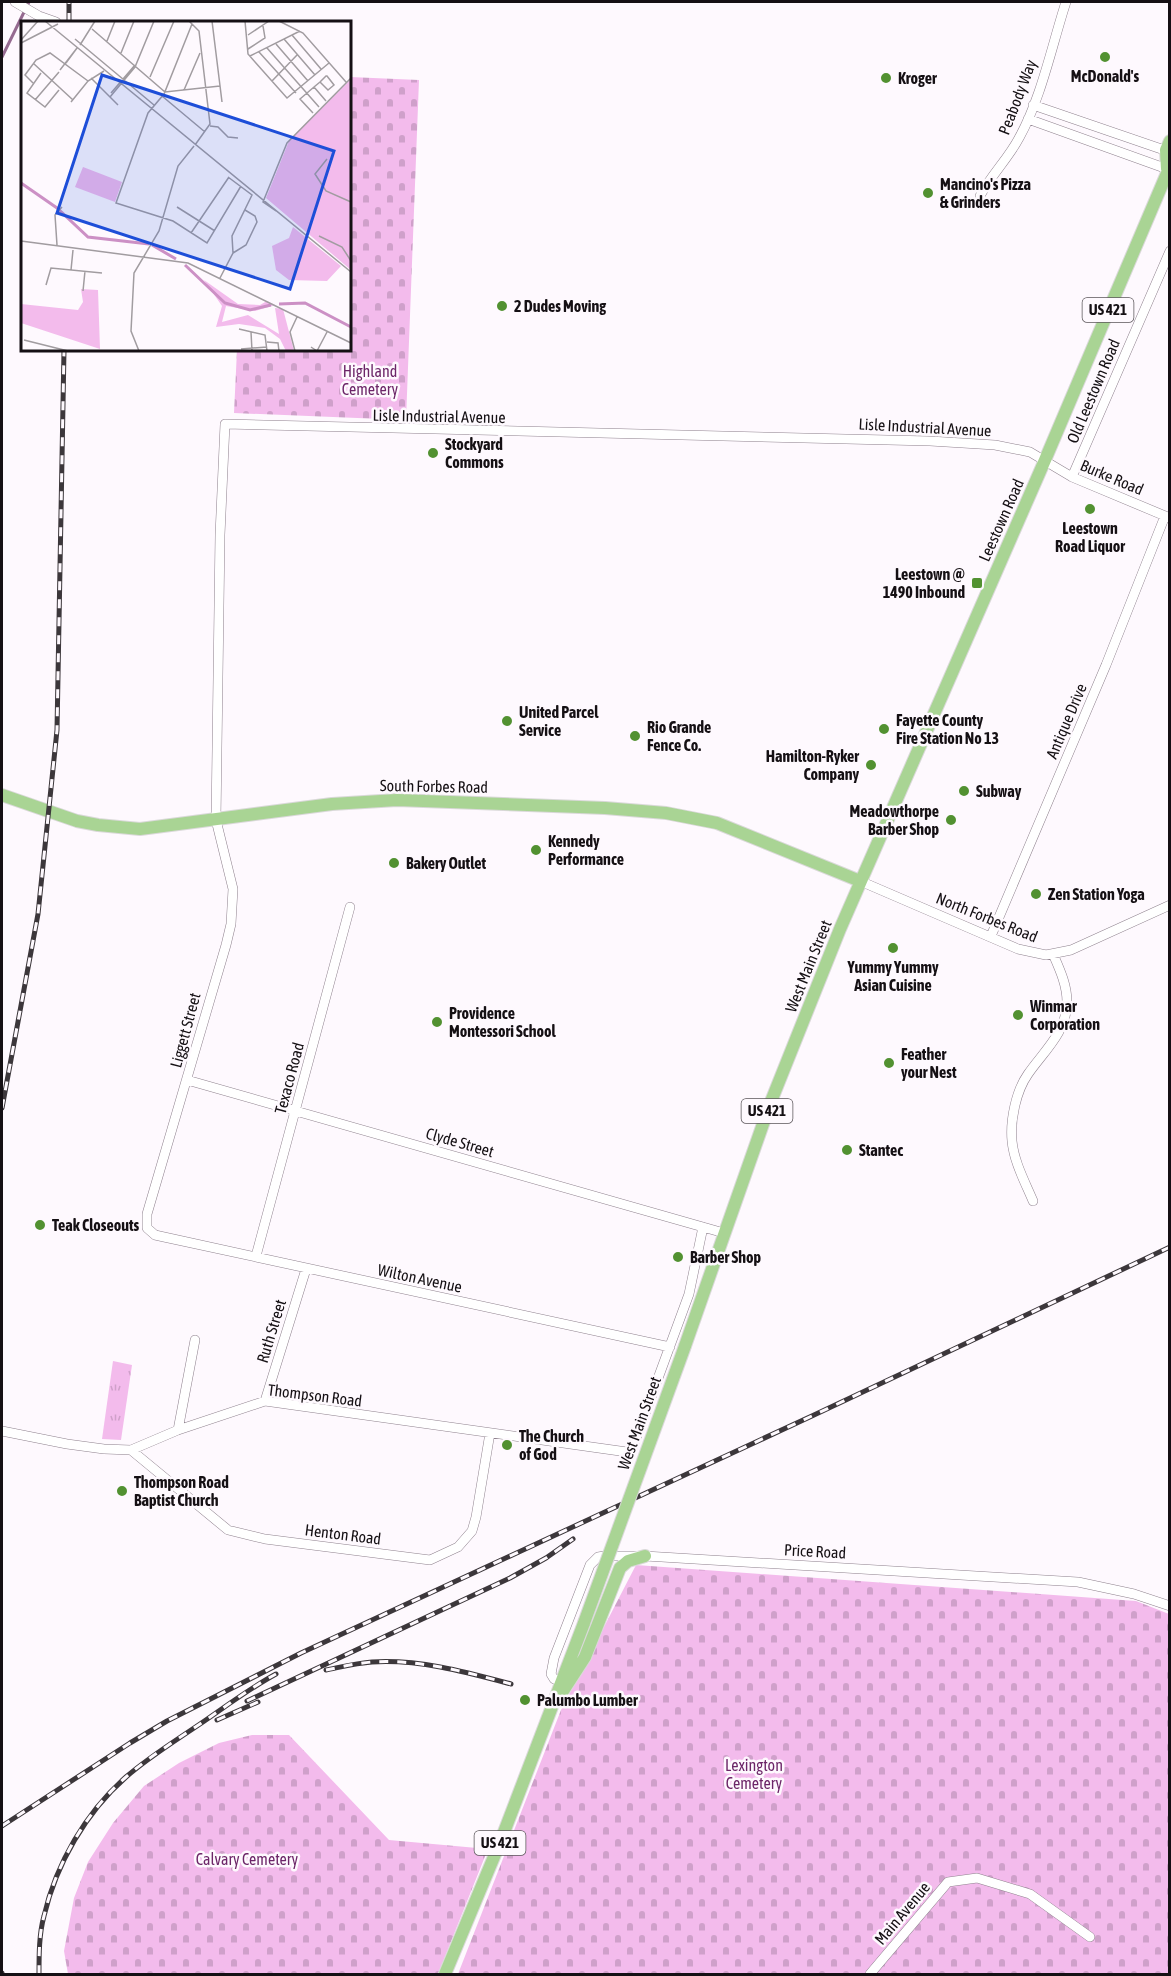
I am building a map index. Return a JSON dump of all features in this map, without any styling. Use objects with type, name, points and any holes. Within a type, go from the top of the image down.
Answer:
[{"type":"main road","name":"Leestown Road","points":[[860,881],[1045,460],[1169,168],[1168,148]]},
{"type":"main road","name":"South Forbes Road","points":[[2,795],[77,821],[140,829],[332,804],[397,800],[605,808],[666,813],[717,823],[860,881]]},
{"type":"main road","name":"West Main Street","points":[[445,1974],[552,1710],[685,1346],[773,1095],[860,881]]},
{"type":"main road","points":[[552,1710],[585,1658],[620,1568],[628,1561],[645,1556]]},
{"type":"street","points":[[16,2],[39,16],[53,21]]},
{"type":"street","name":"Peabody Way","points":[[980,196],[989,179],[1007,159],[1028,119],[1066,2]]},
{"type":"street","points":[[1033,105],[1168,148]]},
{"type":"street","points":[[1028,119],[1169,168]]},
{"type":"street","name":"Old Leestown Road","points":[[1072,477],[1170,250]]},
{"type":"street","name":"Lisle Industrial Avenue","points":[[216,820],[220,535],[225,424],[933,441],[1020,450],[1035,454],[1045,460]]},
{"type":"street","name":"Burke Road","points":[[1045,460],[1072,477],[1168,517]]},
{"type":"street","name":"Antique Drive","points":[[991,936],[1168,517]]},
{"type":"street","name":"Liggett Street","points":[[164,1237],[150,1231],[146,1221],[147,1214],[226,945],[233,907],[232,889],[216,820]]},
{"type":"street","name":"North Forbes Road","points":[[860,881],[1033,954],[1053,954],[1071,950],[1170,905]]},
{"type":"street","name":"Texaco Road","points":[[256,1256],[350,907]]},
{"type":"street","points":[[1034,1202],[1016,1162],[1012,1139],[1013,1122],[1022,1085],[1055,1039],[1063,1023],[1067,1004],[1065,985],[1053,954]]},
{"type":"street","name":"Clyde Street","points":[[187,1080],[724,1233]]},
{"type":"street","points":[[670,1347],[689,1294],[704,1227]]},
{"type":"street","name":"Wilton Avenue","points":[[164,1237],[670,1347]]},
{"type":"street","name":"Ruth Street","points":[[265,1401],[306,1269]]},
{"type":"street","points":[[178,1430],[195,1340]]},
{"type":"street","name":"Thompson Road","points":[[2,1431],[67,1444],[131,1450],[178,1430],[265,1401],[595,1447],[622,1453],[632,1449],[670,1347]]},
{"type":"street","name":"Henton Road","points":[[131,1450],[228,1530],[264,1539],[430,1560],[458,1548],[472,1531],[477,1517],[490,1433]]},
{"type":"street","name":"Price Road","points":[[562,1681],[554,1678],[551,1674],[552,1668],[590,1565],[598,1557],[604,1556],[645,1556],[1078,1582],[1123,1591],[1170,1606]]},
{"type":"street","name":"Main Avenue","points":[[870,1974],[948,1882],[977,1878],[1030,1894],[1090,1937]]},
{"type":"green space","name":"Highland Cemetery","points":[[351,77],[419,80],[406,420],[234,413],[237,351],[351,351]]},
{"type":"green space","points":[[113,1361],[132,1365],[121,1440],[102,1439]]},
{"type":"green space","name":"Lexington Cemetery","points":[[636,1565],[1136,1601],[1169,1614],[1169,1974],[458,1974],[561,1710]]},
{"type":"green space","name":"Calvary Cemetery","points":[[252,1735],[289,1735],[389,1840],[488,1849],[438,1974],[68,1974],[64,1951],[74,1898],[88,1862],[113,1823],[144,1786],[179,1763],[219,1743]]},
{"type":"waterway","points":[[2,57],[29,2]]},
{"type":"railway","points":[[69,2],[69,21]]},
{"type":"railway","points":[[2,1108],[38,914],[57,730],[64,351]]},
{"type":"railway","points":[[2,1826],[167,1721],[301,1653],[1170,1247]]},
{"type":"railway","points":[[247,1701],[510,1578],[546,1558],[573,1539]]},
{"type":"railway","points":[[326,1670],[366,1663],[407,1662],[460,1671],[511,1684]]},
{"type":"railway","points":[[39,1974],[41,1930],[56,1877],[74,1840],[98,1806],[126,1777],[162,1749],[276,1674]]},
{"type":"railway","points":[[217,1720],[258,1702]]},
{"type":"place","name":"McDonald's","points":[[1105,57]]},
{"type":"place","name":"Kroger","points":[[886,78]]},
{"type":"place","name":"Mancino's Pizza & Grinders","points":[[928,193]]},
{"type":"place","name":"2 Dudes Moving","points":[[502,306]]},
{"type":"place","name":"Stockyard Commons","points":[[433,453]]},
{"type":"place","name":"Leestown Road Liquor","points":[[1090,509]]},
{"type":"place","name":"Leestown @ 1490 Inbound","points":[[977,583]]},
{"type":"place","name":"United Parcel Service","points":[[507,721]]},
{"type":"place","name":"Fayette County Fire Station No 13","points":[[884,729]]},
{"type":"place","name":"Rio Grande Fence Co.","points":[[635,736]]},
{"type":"place","name":"Hamilton-Ryker Company","points":[[871,765]]},
{"type":"place","name":"Subway","points":[[964,791]]},
{"type":"place","name":"Meadowthorpe Barber Shop","points":[[951,820]]},
{"type":"place","name":"Kennedy Performance","points":[[536,850]]},
{"type":"place","name":"Bakery Outlet","points":[[394,863]]},
{"type":"place","name":"Zen Station Yoga","points":[[1036,894]]},
{"type":"place","name":"Yummy Yummy Asian Cuisine","points":[[893,948]]},
{"type":"place","name":"Winmar Corporation","points":[[1018,1015]]},
{"type":"place","name":"Providence Montessori School","points":[[437,1022]]},
{"type":"place","name":"Feather your Nest","points":[[889,1063]]},
{"type":"place","name":"Stantec","points":[[847,1150]]},
{"type":"place","name":"Teak Closeouts","points":[[40,1225]]},
{"type":"place","name":"Barber Shop","points":[[678,1257]]},
{"type":"place","name":"The Church of God","points":[[507,1445]]},
{"type":"place","name":"Thompson Road Baptist Church","points":[[122,1491]]},
{"type":"place","name":"Palumbo Lumber","points":[[525,1700]]}]
